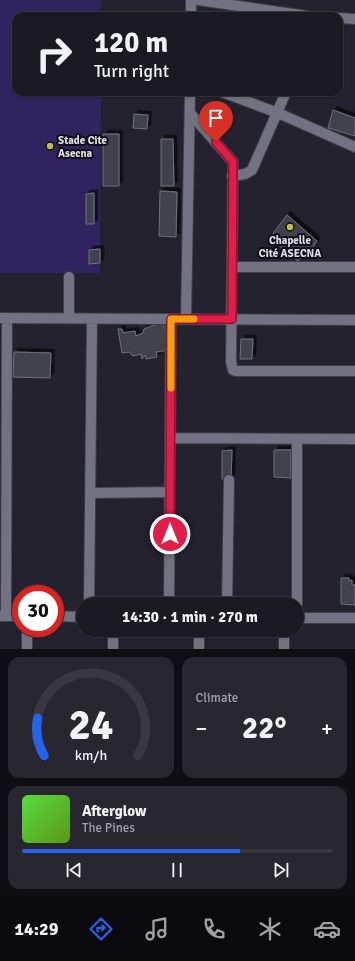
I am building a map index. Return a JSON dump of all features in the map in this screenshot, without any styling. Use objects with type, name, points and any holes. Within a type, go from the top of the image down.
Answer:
[{"type":"street","points":[[191,0],[191,12]]},
{"type":"street","points":[[198,0],[280,12]]},
{"type":"street","points":[[343,18],[355,19]]},
{"type":"street","points":[[186,319],[190,96]]},
{"type":"street","points":[[233,96],[278,113],[355,147]]},
{"type":"street","points":[[232,176],[245,174],[252,170],[284,96]]},
{"type":"street","points":[[190,113],[233,162],[232,319],[230,362],[233,370],[236,372],[355,371]]},
{"type":"street","points":[[232,267],[355,267]]},
{"type":"street","points":[[69,277],[69,318]]},
{"type":"street","points":[[3,616],[4,318],[355,320]]},
{"type":"street","points":[[89,597],[92,319]]},
{"type":"street","points":[[170,597],[171,319]]},
{"type":"street","points":[[170,438],[355,439]]},
{"type":"street","points":[[297,439],[297,597]]},
{"type":"street","points":[[227,597],[229,480]]},
{"type":"street","points":[[90,493],[170,492]]},
{"type":"street","points":[[64,616],[76,617]]},
{"type":"street","points":[[304,618],[355,618]]},
{"type":"street","points":[[27,637],[27,649]]},
{"type":"street","points":[[113,637],[113,649]]},
{"type":"street","points":[[198,637],[199,649]]},
{"type":"street","points":[[284,637],[284,649]]},
{"type":"shaded area","name":"Stade Cite Asecna","points":[[0,0],[101,0],[101,12],[12,12],[12,96],[101,96],[100,273],[0,273]]},
{"type":"building","points":[[333,110],[355,118],[355,136],[328,128]]},
{"type":"building","points":[[134,114],[148,115],[147,129],[133,128]]},
{"type":"building","points":[[103,134],[119,134],[119,186],[103,186]]},
{"type":"building","points":[[161,139],[173,139],[174,186],[161,186]]},
{"type":"building","points":[[160,191],[177,192],[176,237],[159,236]]},
{"type":"building","points":[[94,193],[94,224],[86,224],[86,194]]},
{"type":"building","points":[[287,215],[317,241],[307,257],[304,255],[298,261],[271,239],[272,235]]},
{"type":"building","points":[[100,249],[100,263],[89,264],[89,250]]},
{"type":"building","points":[[162,322],[169,338],[170,350],[156,352],[157,357],[146,359],[145,355],[142,359],[141,354],[133,356],[129,352],[122,353],[118,329],[122,329],[123,333],[135,331],[136,336],[143,333],[144,329]]},
{"type":"building","points":[[241,339],[253,339],[252,359],[240,359]]},
{"type":"building","points":[[14,352],[51,353],[50,378],[13,377]]},
{"type":"building","points":[[232,450],[231,479],[222,479],[222,451]]},
{"type":"building","points":[[274,450],[291,450],[291,478],[274,477]]},
{"type":"building","points":[[341,578],[349,578],[349,581],[352,580],[352,585],[355,585],[355,605],[341,604]]},
{"type":"slow traffic","points":[[171,388],[171,319],[194,319]]},
{"type":"place","name":"Stade Cite Asecna","points":[[50,146]]},
{"type":"place","name":"Chapelle Cité ASECNA","points":[[290,227]]},
{"type":"route","points":[[170,534],[171,319],[232,319],[233,162],[216,142]]}]
